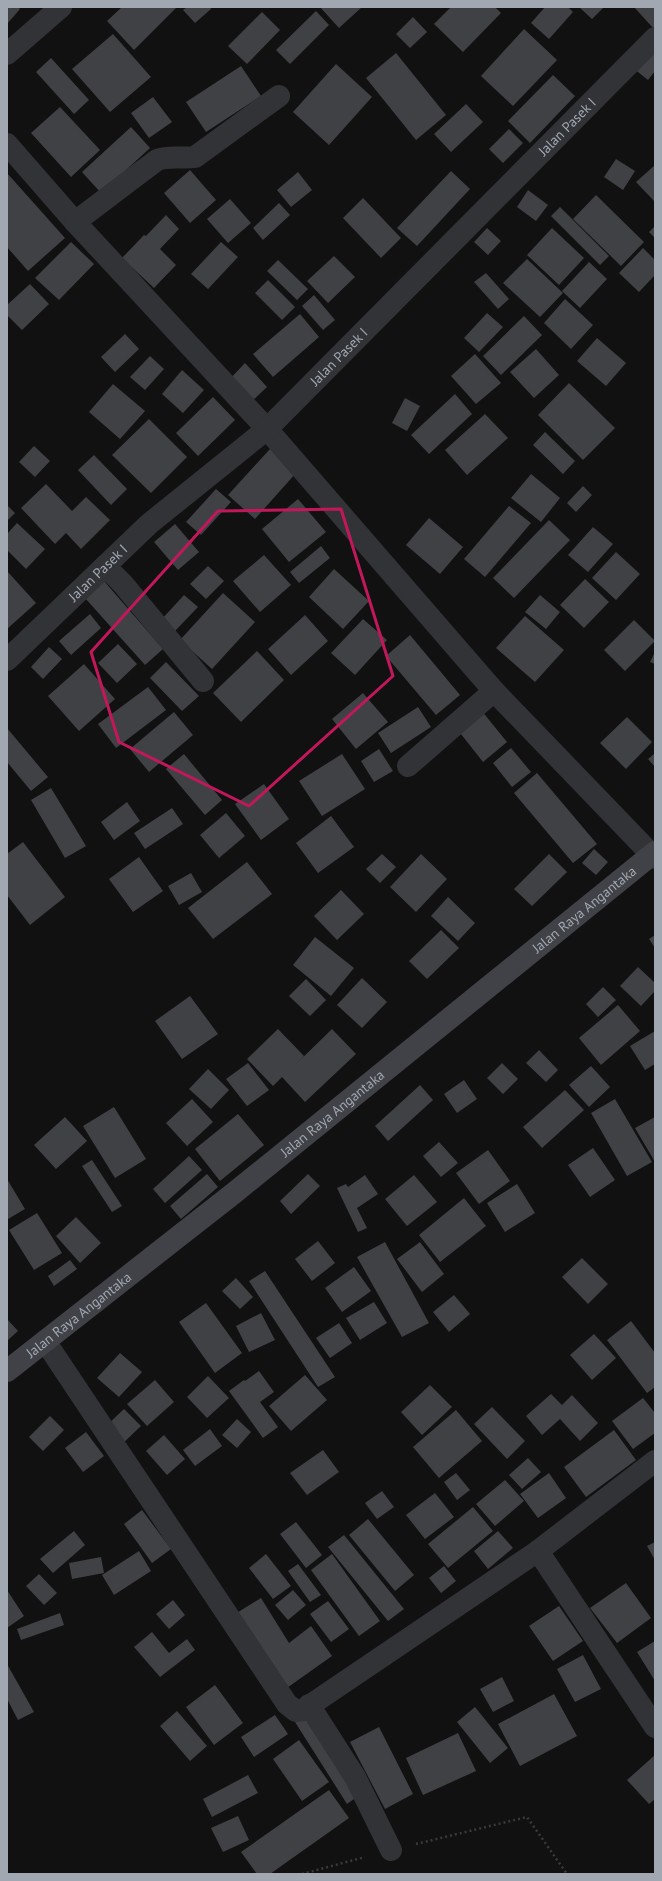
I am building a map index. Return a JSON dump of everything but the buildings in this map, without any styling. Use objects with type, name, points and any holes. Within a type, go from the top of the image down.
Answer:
[{"type":"main road","name":"Jalan Raya Angantaka","points":[[7,1371],[234,1193],[654,855]]},
{"type":"street","points":[[7,54],[61,7]]},
{"type":"street","name":"Jalan Pasek I","points":[[7,660],[149,524],[267,429],[655,38]]},
{"type":"street","points":[[75,222],[157,160],[163,157],[195,157],[279,96]]},
{"type":"street","points":[[7,144],[75,222],[267,429],[494,691],[654,855]]},
{"type":"street","points":[[105,566],[123,584],[203,681]]},
{"type":"street","points":[[408,766],[494,691]]},
{"type":"street","points":[[45,1340],[287,1704],[293,1710],[298,1711],[538,1551],[655,1461]]},
{"type":"street","points":[[538,1551],[655,1727]]},
{"type":"street","points":[[309,1705],[355,1777],[391,1850]]},
{"type":"path","points":[[302,1874],[391,1850],[527,1817],[567,1874]]},
{"type":"highlighted area","points":[[341,509],[393,676],[249,806],[119,742],[91,652],[218,511]]}]
